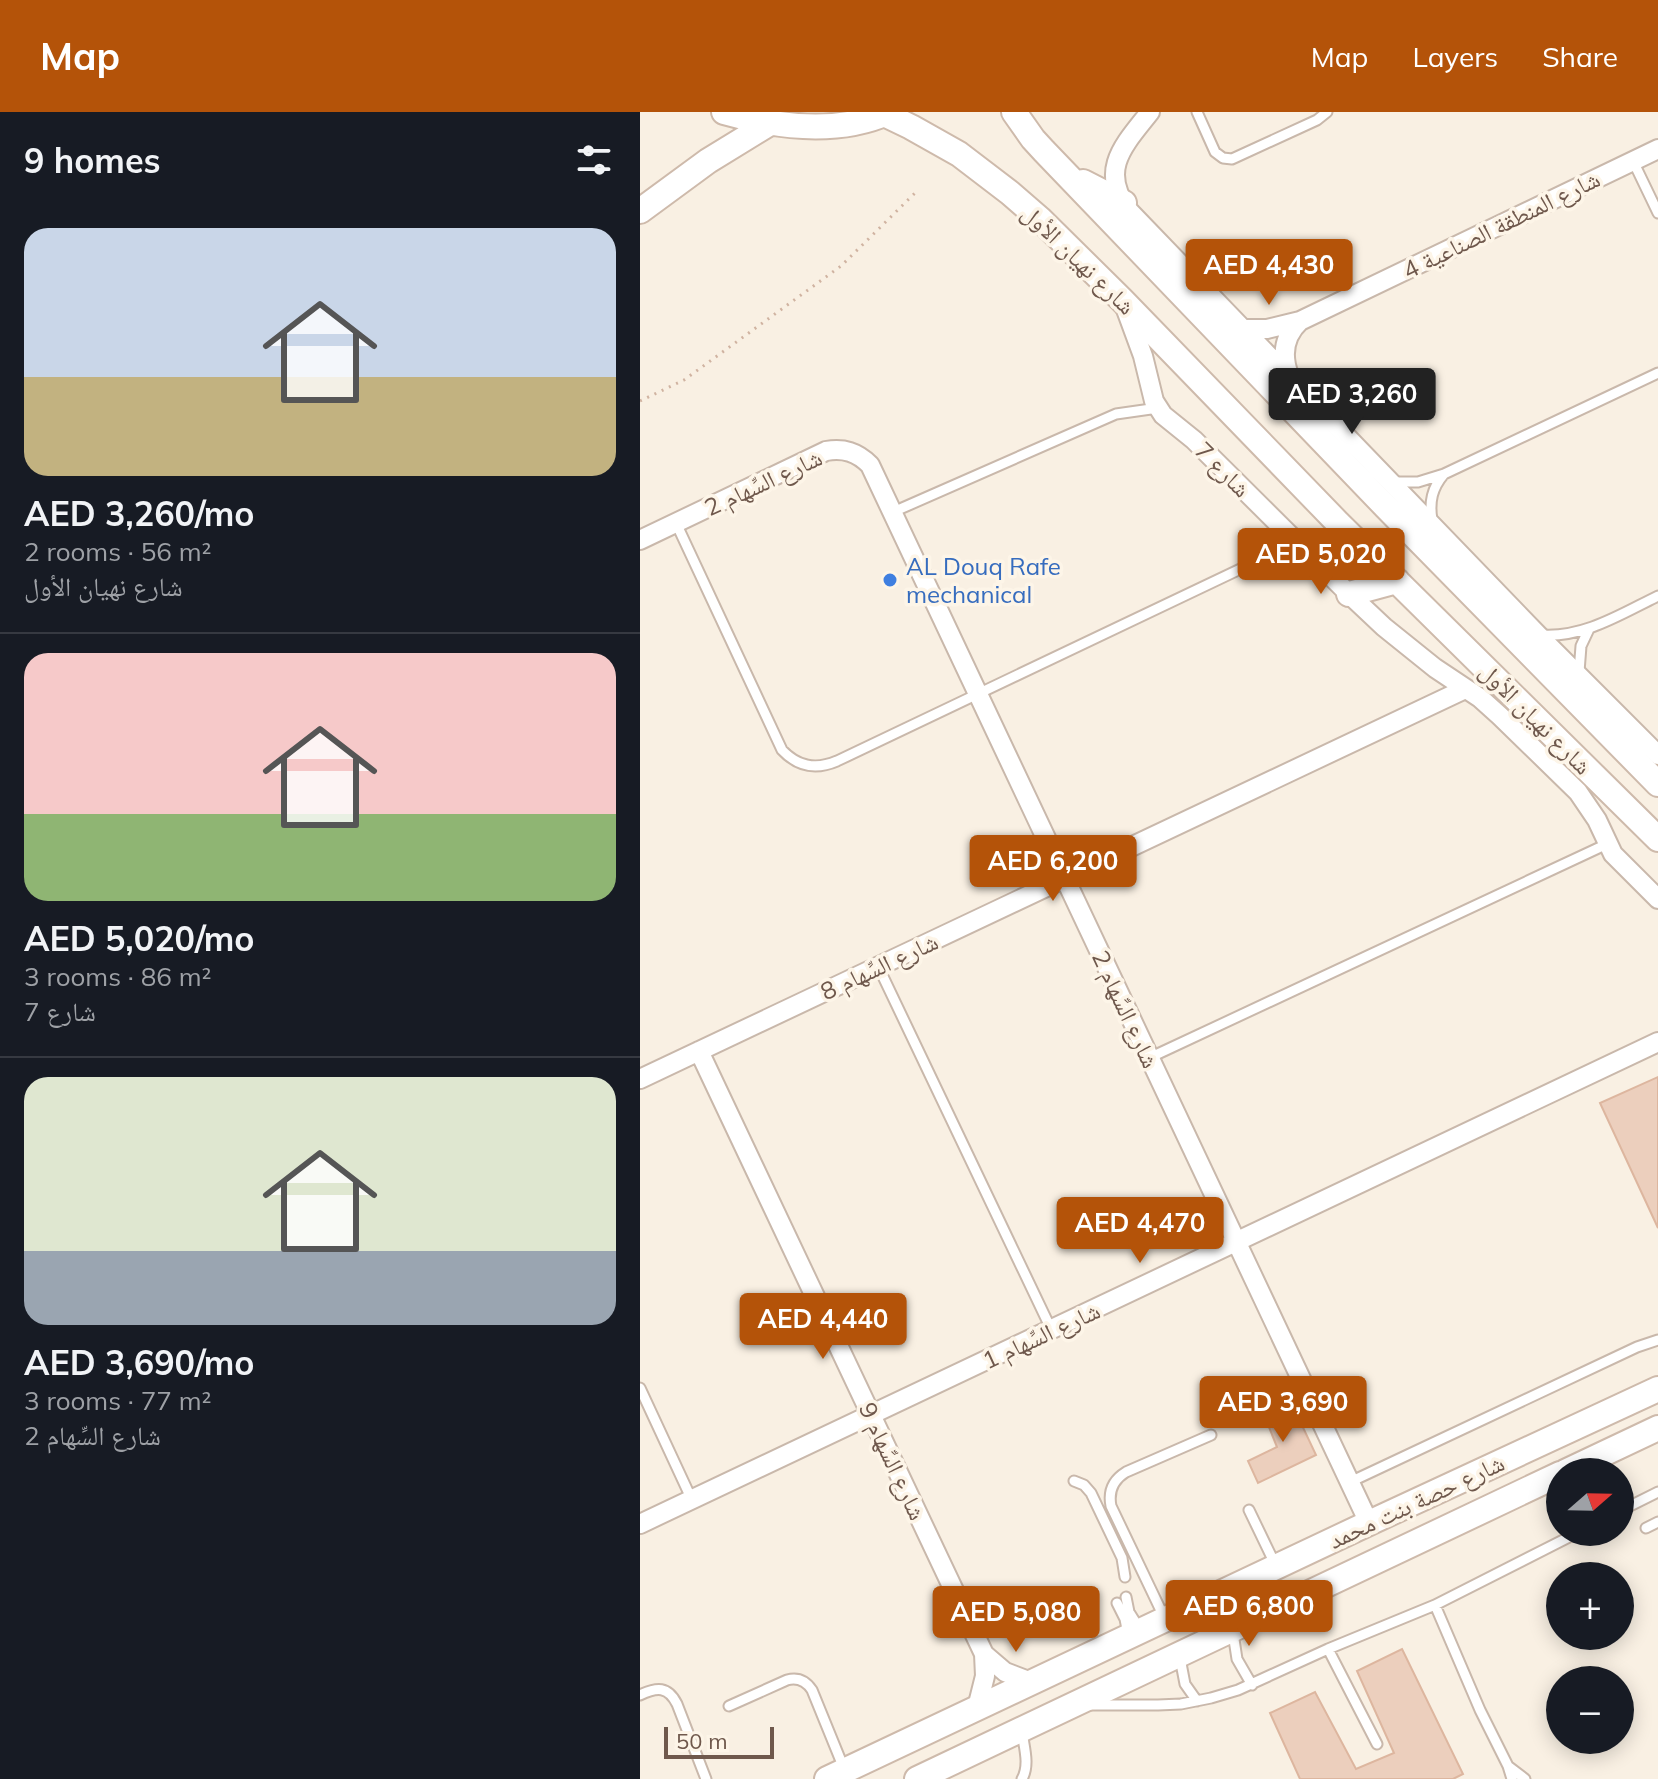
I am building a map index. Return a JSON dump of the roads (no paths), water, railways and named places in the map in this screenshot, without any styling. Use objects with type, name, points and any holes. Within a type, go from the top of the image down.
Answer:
[{"type":"main road","points":[[724,112],[770,123],[811,126],[830,126],[886,113]]},
{"type":"main road","name":"شارع نهيان الأول","points":[[1014,112],[1033,139],[1064,172],[1658,784]]},
{"type":"main road","name":"شارع نهيان الأول","points":[[886,113],[990,177],[1040,219],[1397,581],[1658,839]]},
{"type":"main road","points":[[640,211],[708,161],[770,123]]},
{"type":"main road","points":[[1064,172],[1124,203]]},
{"type":"main road","points":[[1349,594],[1397,581]]},
{"type":"main road","name":"شارع حصة بنت محمد","points":[[836,1775],[1658,1389]]},
{"type":"main road","name":"شارع حصة بنت محمد","points":[[1594,1458],[1658,1428]]},
{"type":"main road","name":"شارع حصة بنت محمد","points":[[917,1779],[1546,1481]]},
{"type":"street","points":[[1150,112],[1118,156],[1116,185],[1124,203],[1538,635],[1658,755]]},
{"type":"street","name":"شارع المنطقة الصناعية 4","points":[[1244,329],[1267,329],[1300,321],[1658,149]]},
{"type":"street","points":[[1122,300],[1158,408]]},
{"type":"street","points":[[1289,375],[1284,359],[1286,341],[1300,321]]},
{"type":"street","name":"شارع 7","points":[[1158,408],[1349,594],[1407,646],[1491,707],[1578,792],[1597,820],[1607,844],[1658,899]]},
{"type":"street","name":"شارع السِّهام 2","points":[[640,540],[817,454],[836,449],[855,453],[870,465],[1369,1523]]},
{"type":"street","name":"شارع السِّهام 8","points":[[640,1079],[1465,689]]},
{"type":"street","name":"شارع السِّهام 1","points":[[640,1524],[1658,1042]]},
{"type":"street","name":"شارع السِّهام 9","points":[[699,1051],[984,1654]]},
{"type":"street","points":[[984,1654],[1005,1672],[1031,1682]]},
{"type":"street","points":[[977,1708],[985,1676],[984,1654]]},
{"type":"lane","points":[[1197,112],[1215,152],[1223,158],[1232,159],[1317,120],[1327,112]]},
{"type":"lane","points":[[1633,161],[1658,213]]},
{"type":"lane","points":[[1391,482],[1418,482],[1444,474],[1658,373]]},
{"type":"lane","points":[[893,512],[1116,414],[1158,408]]},
{"type":"lane","points":[[1435,527],[1430,503],[1434,488],[1444,474]]},
{"type":"lane","points":[[676,523],[777,741],[789,757],[807,766],[826,765],[1297,542]]},
{"type":"lane","points":[[1538,635],[1564,635],[1589,629],[1658,596]]},
{"type":"lane","points":[[1579,675],[1579,656],[1589,629]]},
{"type":"lane","points":[[1149,1058],[1607,844]]},
{"type":"lane","points":[[878,966],[1052,1331]]},
{"type":"lane","points":[[1350,1482],[1637,1347],[1658,1340]]},
{"type":"lane","points":[[640,1388],[692,1500]]},
{"type":"lane","points":[[1165,1619],[1111,1506],[1111,1489],[1121,1475],[1211,1435]]},
{"type":"lane","points":[[1074,1481],[1084,1485],[1091,1493],[1122,1558],[1125,1577]]},
{"type":"lane","points":[[1634,1504],[1658,1492]]},
{"type":"lane","points":[[1249,1510],[1276,1567]]},
{"type":"lane","points":[[1646,1528],[1658,1522]]},
{"type":"lane","points":[[1072,1705],[1158,1705],[1225,1695],[1435,1605],[1551,1546]]},
{"type":"lane","points":[[1122,1600],[1135,1633]]},
{"type":"lane","points":[[1435,1605],[1512,1779]]},
{"type":"lane","points":[[1232,1629],[1237,1659],[1252,1685]]},
{"type":"lane","points":[[1328,1649],[1377,1744]]},
{"type":"lane","points":[[1180,1655],[1185,1684],[1197,1701]]},
{"type":"lane","points":[[729,1706],[787,1680],[802,1681],[812,1690],[836,1775]]},
{"type":"lane","points":[[640,1695],[657,1689],[672,1695],[706,1779]]},
{"type":"lane","points":[[1022,1730],[1027,1765],[1025,1777]]},
{"type":"lane","points":[[1508,1766],[1525,1779]]},
{"type":"place","name":"AL Douq Rafe mechanical","points":[[890,580]]}]
